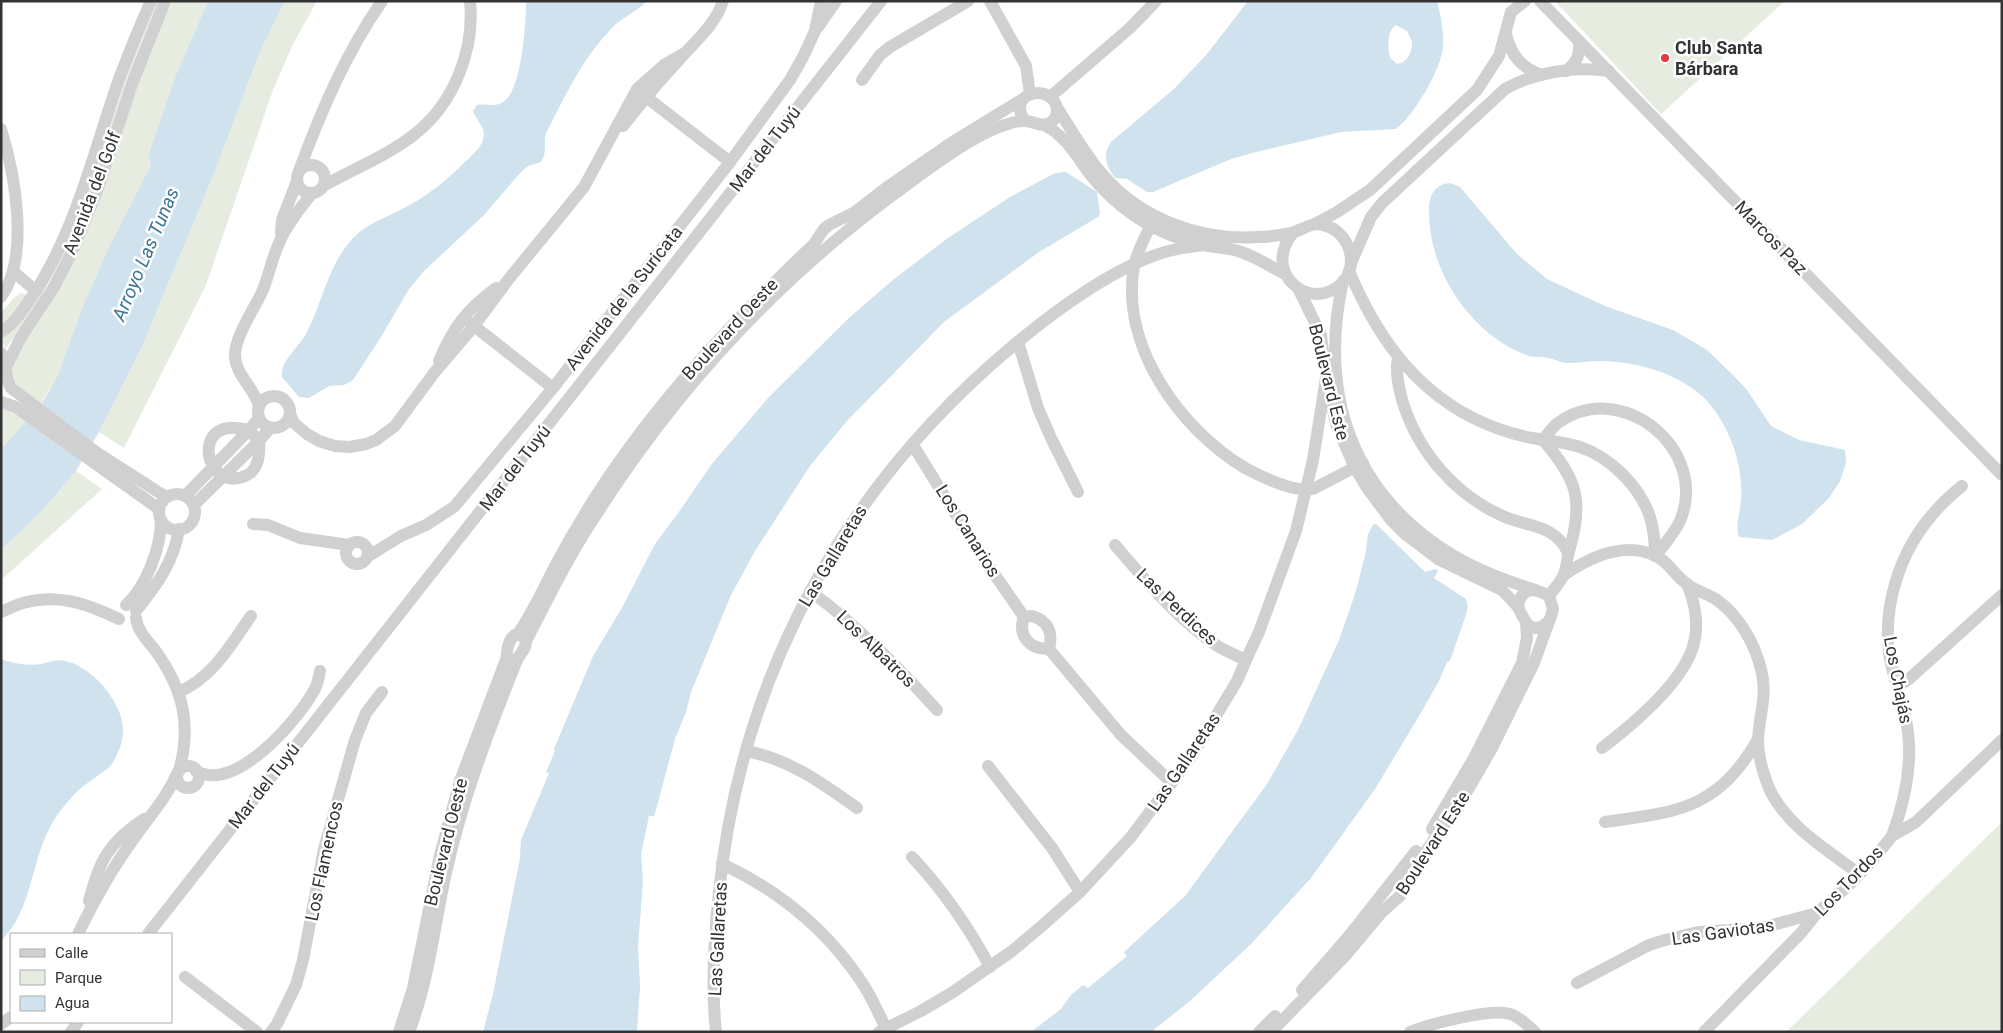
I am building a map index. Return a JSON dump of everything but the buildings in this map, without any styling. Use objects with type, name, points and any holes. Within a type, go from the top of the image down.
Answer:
[{"type":"street","name":"Avenida del Golf","points":[[1,332],[15,321],[36,291],[60,246],[94,159],[119,79],[151,1]]},
{"type":"street","name":"Avenida del Golf","points":[[4,371],[21,337],[54,287],[72,252],[97,191],[132,84],[165,1]]},
{"type":"street","points":[[280,240],[282,220],[308,145],[348,56],[382,1]]},
{"type":"street","points":[[344,174],[332,173],[318,167],[305,166],[298,176],[300,189],[312,193],[320,191],[325,185],[378,158],[415,134],[442,103],[464,65],[471,25],[470,1]]},
{"type":"street","points":[[250,386],[270,397],[275,396],[284,400],[299,428],[319,441],[335,446],[350,447],[376,440],[401,419],[434,373],[474,326],[508,280],[584,187],[642,93],[707,30],[716,18],[723,1]]},
{"type":"street","name":"Avenida de la Suricata","points":[[815,31],[821,1]]},
{"type":"street","name":"Avenida de la Suricata","points":[[324,542],[349,560],[358,564],[364,562],[368,557],[402,536],[426,525],[454,507],[553,388],[730,162],[790,80],[803,58],[815,31],[836,1]]},
{"type":"street","name":"Mar del Tuyú","points":[[149,933],[881,1]]},
{"type":"street","points":[[862,80],[874,62],[890,47],[968,1]]},
{"type":"street","points":[[990,1],[1026,66],[1029,75],[1026,97],[1019,111],[1025,121],[1044,125],[1066,140],[1094,179],[1107,193],[1134,215],[1225,237],[1258,238],[1293,233]]},
{"type":"street","points":[[1050,96],[1130,28],[1156,1]]},
{"type":"street","points":[[1285,274],[1282,252],[1286,241],[1293,233],[1337,212],[1370,190],[1471,96],[1499,56],[1512,6],[1525,1]]},
{"type":"street","name":"Marcos Paz","points":[[1540,1],[2002,475]]},
{"type":"street","points":[[1506,34],[1508,44],[1516,57],[1529,70],[1542,74]]},
{"type":"street","points":[[1566,71],[1579,58],[1579,41]]},
{"type":"street","points":[[1026,97],[1038,93],[1050,96],[1103,176],[1168,233],[1204,245],[1224,247],[1243,252],[1285,274],[1298,288],[1307,292],[1327,292],[1348,272],[1371,217],[1382,203],[1497,96],[1518,82],[1542,74],[1585,69],[1609,71]]},
{"type":"street","points":[[642,93],[730,162]]},
{"type":"street","name":"Boulevard Oeste","points":[[410,1032],[445,856],[470,786],[489,717],[512,659],[506,649],[509,642],[522,638],[552,580],[574,550],[617,473],[654,430],[691,378],[739,330],[814,244],[824,229],[855,212],[935,160],[1026,97]]},
{"type":"street","points":[[1044,125],[1054,120],[1058,109]]},
{"type":"street","name":"Boulevard Oeste","points":[[777,286],[935,160],[992,130],[1008,124],[1025,121]]},
{"type":"street","points":[[1,129],[9,154],[17,231],[14,272],[1,297]]},
{"type":"street","points":[[308,145],[318,167],[326,177],[325,185]]},
{"type":"street","points":[[299,428],[266,426],[259,412],[257,397],[240,375],[235,356],[236,346],[263,290],[280,240],[312,193]]},
{"type":"street","points":[[1153,221],[1135,264],[1133,277],[1134,310],[1148,357],[1173,404],[1210,442],[1230,458],[1254,473],[1274,482],[1306,490],[1359,466]]},
{"type":"street","points":[[820,236],[824,242],[837,239],[843,228],[836,222]]},
{"type":"street","points":[[1315,224],[1334,229],[1348,243],[1351,253],[1348,272],[1372,321],[1398,358],[1432,392],[1471,417],[1512,432],[1581,447],[1602,457],[1620,472],[1637,492],[1649,514],[1654,536],[1655,556]]},
{"type":"street","name":"Las Gallaretas","points":[[716,1032],[714,971],[716,917],[727,829],[746,751],[766,690],[794,623],[837,544],[866,502],[950,403],[1018,342],[1067,305],[1135,264],[1162,252],[1204,245]]},
{"type":"street","points":[[14,272],[36,291]]},
{"type":"street","name":"Boulevard Este","points":[[1348,272],[1335,325],[1336,377],[1347,426],[1359,466],[1402,516],[1439,546],[1474,567],[1535,590]]},
{"type":"street","points":[[434,373],[447,342],[462,318],[476,303],[508,280]]},
{"type":"street","name":"Boulevard Este","points":[[1298,288],[1321,335],[1326,378],[1336,424],[1379,504],[1405,534],[1438,558],[1502,590],[1518,607]]},
{"type":"street","points":[[462,318],[553,388]]},
{"type":"street","points":[[1018,342],[1038,408],[1078,492]]},
{"type":"street","points":[[1,353],[7,379],[11,388],[25,407],[94,456],[166,497],[175,494],[189,500],[195,511],[192,522],[179,529],[170,528],[160,515],[94,456]]},
{"type":"street","points":[[1398,358],[1397,374],[1406,413],[1414,432],[1427,454],[1440,469],[1470,496],[1505,517],[1547,530],[1564,543],[1568,553]]},
{"type":"street","name":"Las Gallaretas","points":[[882,1030],[921,1011],[1012,951],[1080,892],[1131,837],[1172,783],[1208,730],[1259,632],[1296,531],[1306,490],[1326,378]]},
{"type":"street","points":[[218,472],[249,430],[270,397]]},
{"type":"street","points":[[1,402],[25,407]]},
{"type":"street","points":[[1544,440],[1560,422],[1582,412],[1597,409],[1628,413],[1652,425],[1662,434],[1675,452],[1680,464],[1686,495],[1680,520],[1668,541],[1655,556]]},
{"type":"street","points":[[189,500],[218,472],[275,427],[285,424],[290,414]]},
{"type":"street","points":[[230,428],[249,430],[258,441],[259,457],[256,466],[250,474],[241,478],[232,479],[218,472],[209,455],[209,447],[213,437],[221,430],[230,428]]},
{"type":"street","points":[[1544,440],[1564,465],[1574,486],[1577,499],[1576,523],[1564,575]]},
{"type":"street","name":"Los Canarios","points":[[913,445],[977,549],[1024,616]]},
{"type":"street","name":"Los Chajás","points":[[1892,836],[1904,795],[1909,762],[1908,728],[1888,642],[1890,606],[1898,575],[1911,546],[1923,526],[1962,486]]},
{"type":"street","points":[[128,614],[134,598],[151,566],[158,542],[160,515],[166,497]]},
{"type":"street","name":"Avenida de la Suricata","points":[[253,524],[268,525],[300,538],[324,542],[355,544],[402,536]]},
{"type":"street","points":[[128,614],[165,570],[179,529]]},
{"type":"street","points":[[349,560],[346,551],[355,544],[366,547],[368,557]]},
{"type":"street","name":"Las Perdices","points":[[1115,545],[1156,591],[1204,636],[1220,647],[1246,660]]},
{"type":"street","points":[[1549,596],[1535,590],[1523,594],[1518,607],[1526,622],[1532,628],[1538,628],[1548,622],[1552,610],[1549,596],[1564,575],[1582,563],[1608,552],[1626,550],[1655,556],[1666,563],[1686,584],[1692,596],[1696,622],[1694,644],[1686,663],[1638,719],[1602,748]]},
{"type":"street","points":[[151,566],[165,570]]},
{"type":"street","points":[[1686,584],[1716,600],[1728,610],[1739,622],[1754,646],[1764,685],[1764,701],[1758,740],[1763,772],[1774,798],[1805,832],[1859,874]]},
{"type":"street","name":"Los Albatros","points":[[810,591],[861,631],[938,710]]},
{"type":"street","points":[[1897,687],[1909,679],[2002,595]]},
{"type":"street","points":[[1,612],[24,603],[70,600],[128,614],[155,650],[179,692],[183,707],[186,736],[178,772],[164,800],[154,812],[125,840],[109,850],[100,879],[78,933]]},
{"type":"street","points":[[179,692],[195,685],[209,674],[251,616]]},
{"type":"street","points":[[1049,649],[1051,634],[1045,622],[1039,618],[1024,616],[1021,623],[1025,639],[1035,647],[1049,649],[1121,736],[1172,783]]},
{"type":"street","name":"Boulevard Este","points":[[1504,714],[1522,663],[1527,638],[1526,622]]},
{"type":"street","name":"Boulevard Este","points":[[1271,1032],[1311,986],[1382,912],[1401,895],[1414,868],[1458,797],[1534,663],[1548,622]]},
{"type":"street","points":[[164,800],[192,786],[226,774],[249,762],[273,742],[315,689],[320,670]]},
{"type":"street","name":"Los Flamencos","points":[[271,1032],[296,985],[303,960],[324,849],[355,740],[366,714],[382,692]]},
{"type":"street","points":[[1605,822],[1672,812],[1699,802],[1722,786],[1732,776],[1758,740]]},
{"type":"street","name":"Los Tordos","points":[[1704,1032],[1801,933],[1817,913],[1859,874],[1892,836],[1916,822],[2002,740]]},
{"type":"street","points":[[184,749],[198,777],[192,786]]},
{"type":"street","points":[[746,751],[778,759],[801,771],[856,808]]},
{"type":"street","points":[[178,772],[188,766],[208,776],[226,774]]},
{"type":"street","points":[[988,766],[1042,834],[1080,892]]},
{"type":"street","points":[[178,772],[180,784],[192,786]]},
{"type":"street","name":"Boulevard Este","points":[[1259,1032],[1311,986],[1458,797]]},
{"type":"street","points":[[912,857],[935,882],[962,918],[990,967]]},
{"type":"street","points":[[722,864],[771,891],[792,906],[826,937],[848,962],[862,983],[882,1030]]},
{"type":"street","points":[[1395,878],[1401,878],[1408,883]]},
{"type":"street","points":[[1385,891],[1387,900],[1393,902]]},
{"type":"street","name":"Las Gaviotas","points":[[1577,983],[1648,945],[1665,940],[1698,932],[1761,928],[1817,913]]},
{"type":"street","points":[[185,977],[257,1032]]},
{"type":"street","name":"Boulevard Oeste","points":[[399,1032],[418,989]]},
{"type":"street","points":[[1410,1032],[1448,1020],[1504,1013],[1515,1016],[1535,1032]]},
{"type":"green space","points":[[156,1],[161,1],[109,145],[71,242],[33,312],[6,348],[1,344],[1,336],[30,310]]},
{"type":"green space","points":[[170,1],[208,1],[176,75],[150,161],[151,165],[111,243],[58,375],[40,405],[11,384],[11,362],[56,294]]},
{"type":"green space","points":[[285,1],[317,1],[293,44],[273,90],[206,285],[124,448],[99,432],[141,349],[214,174],[259,54]]},
{"type":"green space","name":"Club Santa Bárbara","points":[[1555,1],[1785,1],[1661,114]]},
{"type":"green space","points":[[20,293],[26,294],[26,302],[1,326],[1,312]]},
{"type":"green space","points":[[1,406],[28,420],[1,450]]},
{"type":"green space","points":[[76,471],[102,489],[1,580],[1,550],[37,516]]},
{"type":"green space","points":[[2002,822],[2002,1032],[1786,1032]]},
{"type":"water","name":"Arroyo Las Tunas","points":[[208,1],[285,1],[259,54],[214,174],[141,349],[99,432],[76,471],[37,516],[1,550],[1,450],[44,400],[58,375],[84,304],[111,243],[151,165],[148,157],[176,75]]},
{"type":"water","points":[[526,1],[647,1],[611,29],[582,66],[546,133],[544,154],[541,162],[528,166],[521,172],[484,215],[424,271],[409,289],[353,380],[344,385],[329,386],[309,398],[299,397],[282,377],[282,371],[312,322],[338,258],[361,231],[408,206],[431,191],[475,153],[484,138],[484,134],[473,111],[477,105],[500,104],[515,85],[522,55]]},
{"type":"water","points":[[1248,1],[1437,1],[1443,30],[1441,57],[1432,79],[1411,114],[1396,129],[1341,132],[1256,152],[1231,159],[1153,192],[1147,192],[1127,179],[1115,178],[1106,160],[1108,147],[1111,142],[1175,88],[1207,54]],"holes":[[[1396,25],[1407,31],[1412,41],[1410,53],[1407,59],[1397,64],[1390,58],[1389,36]]]},
{"type":"water","points":[[1066,172],[1097,192],[1100,213],[1098,217],[1039,252],[944,322],[846,422],[810,466],[755,551],[731,595],[691,692],[686,712],[675,739],[654,816],[649,816],[641,854],[643,881],[638,947],[640,987],[637,1032],[483,1032],[493,994],[520,858],[521,840],[549,773],[546,772],[555,751],[554,749],[593,656],[623,606],[655,544],[711,465],[769,397],[850,317],[894,279],[948,238],[1010,197],[1053,174]]},
{"type":"water","points":[[1450,183],[1460,187],[1517,254],[1547,279],[1605,306],[1673,330],[1707,350],[1734,376],[1747,390],[1771,426],[1799,440],[1845,450],[1846,463],[1840,481],[1829,498],[1802,524],[1772,540],[1739,537],[1738,523],[1741,486],[1737,458],[1727,430],[1702,396],[1668,375],[1642,366],[1597,361],[1566,363],[1545,357],[1529,356],[1507,346],[1490,334],[1455,296],[1441,268],[1434,248],[1429,221],[1430,200],[1436,188]]},
{"type":"water","points":[[1376,524],[1425,572],[1436,569],[1438,571],[1434,578],[1466,599],[1468,607],[1450,661],[1447,662],[1439,681],[1422,711],[1375,789],[1311,878],[1251,944],[1190,1001],[1151,1032],[1031,1032],[1061,1009],[1071,995],[1083,985],[1088,988],[1127,956],[1124,952],[1185,896],[1267,784],[1298,730],[1339,640],[1355,594],[1365,556],[1368,534],[1373,525]]},
{"type":"water","points":[[1,659],[32,665],[62,660],[84,669],[102,684],[110,695],[120,715],[123,737],[111,765],[84,785],[66,803],[54,820],[40,851],[20,914],[12,928],[1,941]]},
{"type":"place","name":"Club Santa Bárbara","points":[[1665,58]]}]
